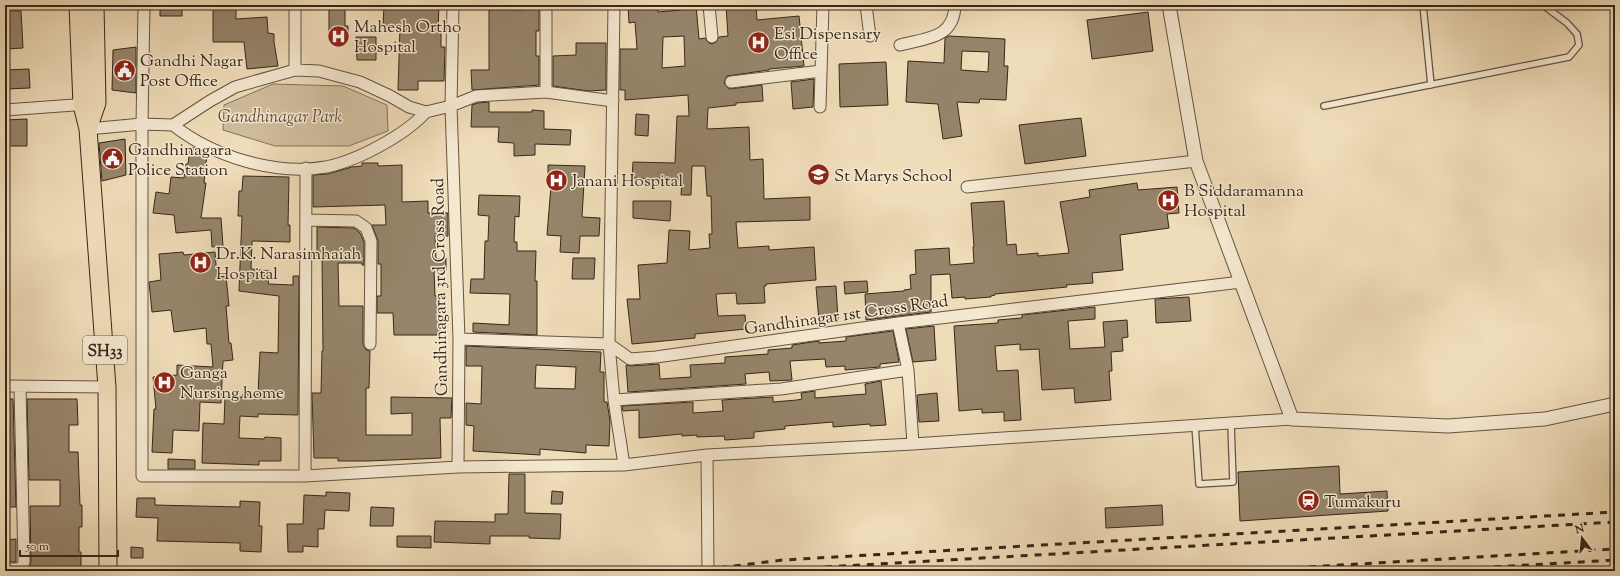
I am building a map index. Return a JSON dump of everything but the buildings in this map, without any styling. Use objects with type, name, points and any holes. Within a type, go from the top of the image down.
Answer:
[{"type":"main road","name":"SH33","points":[[78,5],[90,104]]},
{"type":"main road","name":"SH33","points":[[96,5],[88,128],[107,387],[108,571]]},
{"type":"street","points":[[144,5],[142,124],[142,476],[305,476],[458,467],[624,465],[706,455],[913,444],[1292,419],[1448,426],[1546,419],[1615,404]]},
{"type":"street","points":[[295,5],[295,70]]},
{"type":"street","name":"Gandhinagara 3rd Cross Road","points":[[453,5],[451,106],[459,339],[458,467]]},
{"type":"street","points":[[546,5],[546,92]]},
{"type":"street","points":[[614,5],[609,344],[614,400],[624,465]]},
{"type":"street","points":[[709,5],[712,37]]},
{"type":"street","points":[[820,107],[823,5]]},
{"type":"street","points":[[866,5],[870,36]]},
{"type":"street","points":[[900,45],[936,36],[949,28],[955,13],[955,5]]},
{"type":"street","points":[[1170,5],[1196,161],[1292,419]]},
{"type":"street","points":[[173,125],[210,101],[236,87],[295,70],[319,72],[360,82],[409,107],[426,112],[451,106],[476,96],[546,92],[613,102]]},
{"type":"street","points":[[731,82],[821,71]]},
{"type":"street","points":[[5,110],[90,104]]},
{"type":"street","points":[[88,128],[142,124],[173,125],[207,147],[248,161],[276,167],[306,168],[326,167],[375,150],[421,119],[426,112]]},
{"type":"street","points":[[967,187],[1196,161]]},
{"type":"street","points":[[305,476],[306,168]]},
{"type":"street","points":[[306,220],[356,221],[366,228],[371,241],[370,344]]},
{"type":"street","name":"Gandhinagar 1st Cross Road","points":[[609,344],[630,359],[656,357],[898,323],[1241,282]]},
{"type":"street","points":[[898,323],[908,370],[913,444]]},
{"type":"street","points":[[459,339],[609,344]]},
{"type":"street","points":[[614,400],[781,389],[908,370]]},
{"type":"street","points":[[5,386],[107,387]]},
{"type":"street","points":[[5,569],[18,569],[22,567],[24,562],[20,387]]},
{"type":"street","points":[[706,455],[708,571]]},
{"type":"lane","points":[[1423,5],[1430,85]]},
{"type":"lane","points":[[1324,106],[1569,57],[1579,45],[1577,34],[1567,23],[1543,5]]},
{"type":"lane","points":[[1195,425],[1198,484],[1233,482],[1232,423]]},
{"type":"green space","name":"Gandhinagar Park","points":[[273,84],[343,86],[387,105],[388,131],[349,146],[275,146],[223,130],[224,105]]},
{"type":"railway","points":[[692,571],[783,560],[1615,512]]},
{"type":"railway","points":[[755,571],[1615,522]]},
{"type":"railway","points":[[1239,571],[1615,549]]},
{"type":"railway","points":[[1424,571],[1615,560]]},
{"type":"place","name":"Mahesh Ortho Hospital","points":[[338,36]]},
{"type":"place","name":"Esi Dispensary Office","points":[[759,43]]},
{"type":"place","name":"Gandhi Nagar Post Office","points":[[125,70]]},
{"type":"place","name":"Gandhinagara Police Station","points":[[112,159]]},
{"type":"place","name":"St Marys School","points":[[819,175]]},
{"type":"place","name":"Janani Hospital","points":[[556,180]]},
{"type":"place","name":"B Siddaramanna Hospital","points":[[1169,200]]},
{"type":"place","name":"Dr.K. Narasimhaiah Hospital","points":[[201,263]]},
{"type":"place","name":"Ganga Nursing home","points":[[164,382]]},
{"type":"place","name":"Tumakuru","points":[[1309,501]]}]
